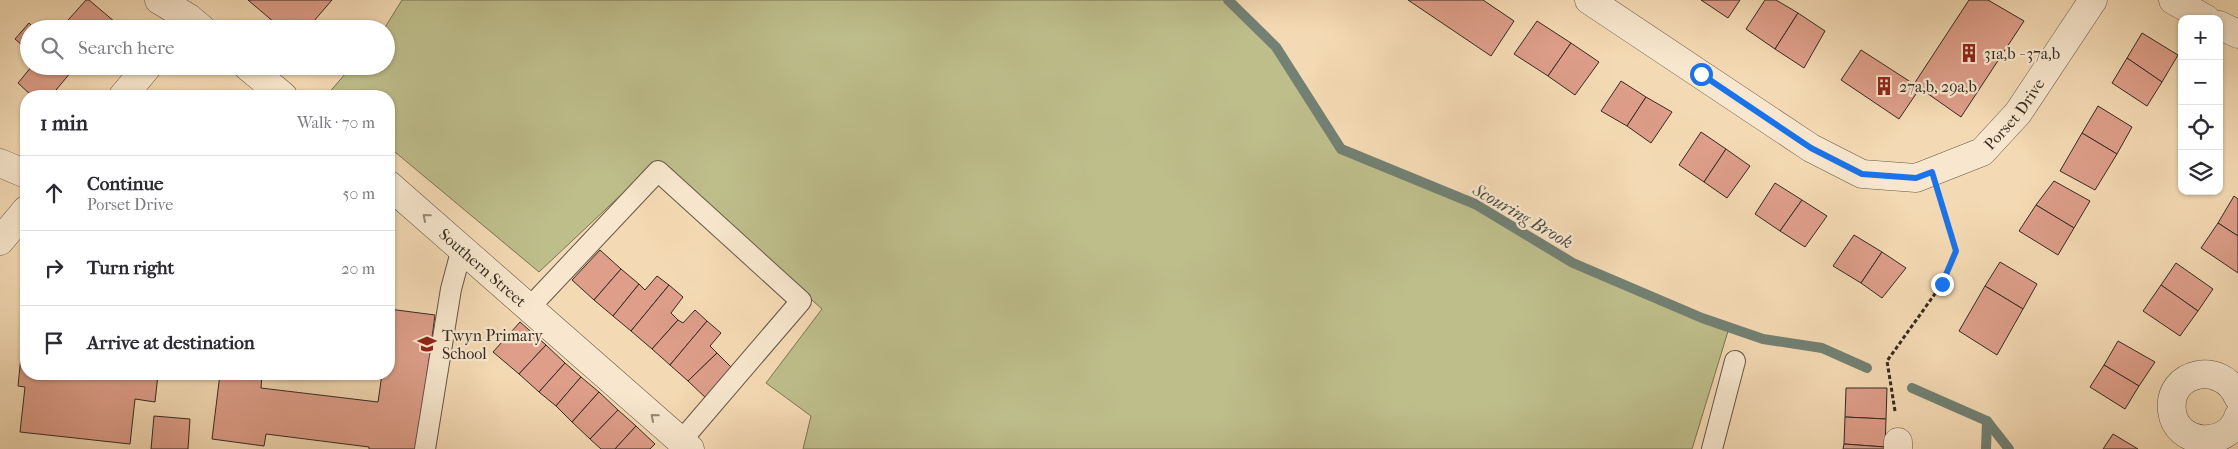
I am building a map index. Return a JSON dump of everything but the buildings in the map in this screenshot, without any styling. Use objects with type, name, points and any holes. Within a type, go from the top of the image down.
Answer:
[{"type":"street","points":[[159,0],[184,20]]},
{"type":"street","name":"Porset Drive","points":[[1589,0],[1811,148],[1862,174],[1916,178],[1982,152],[2018,113],[2093,0]]},
{"type":"street","points":[[2173,0],[2199,15]]},
{"type":"street","points":[[2223,27],[2238,34]]},
{"type":"street","points":[[128,90],[140,75]]},
{"type":"street","points":[[258,75],[276,90]]},
{"type":"street","points":[[0,163],[20,171]]},
{"type":"street","name":"Southern Street","points":[[395,190],[686,445]]},
{"type":"street","points":[[0,241],[20,217]]},
{"type":"street","points":[[2234,380],[2205,373],[2194,375],[2185,380],[2177,389],[2173,399],[2172,410],[2175,421],[2181,430],[2190,437],[2201,441],[2223,436],[2231,429],[2238,417]]},
{"type":"lane","points":[[530,308],[658,171],[801,301],[686,445]]},
{"type":"lane","points":[[425,449],[451,289],[462,248]]},
{"type":"lane","points":[[1712,449],[1736,361]]},
{"type":"path","points":[[1898,445],[1887,361],[1942,284],[1956,251],[1932,172]]},
{"type":"green space","points":[[402,0],[1228,0],[1276,47],[1341,149],[1475,204],[1573,263],[1729,328],[1692,449],[803,449],[811,416],[766,383],[822,309],[657,161],[539,272],[395,152],[395,90],[331,90],[344,75],[395,75],[395,20],[390,20]]},
{"type":"waterway","name":"Scouring Brook","points":[[1228,0],[1276,47],[1341,149],[1475,204],[1573,263],[1702,318],[1763,339],[1822,348],[1867,368]]},
{"type":"waterway","name":"Scouring Brook","points":[[1912,388],[1987,421],[2009,449]]},
{"type":"waterway","points":[[1986,449],[1987,421]]},
{"type":"place","name":"31a,b - 37a,b","points":[[1969,53]]},
{"type":"place","name":"27a,b, 29a,b","points":[[1884,86]]},
{"type":"place","name":"Twyn Primary School","points":[[427,344]]},
{"type":"route","points":[[1701,74],[1811,148],[1862,174],[1916,178],[1932,172],[1956,251],[1942,284]]}]
